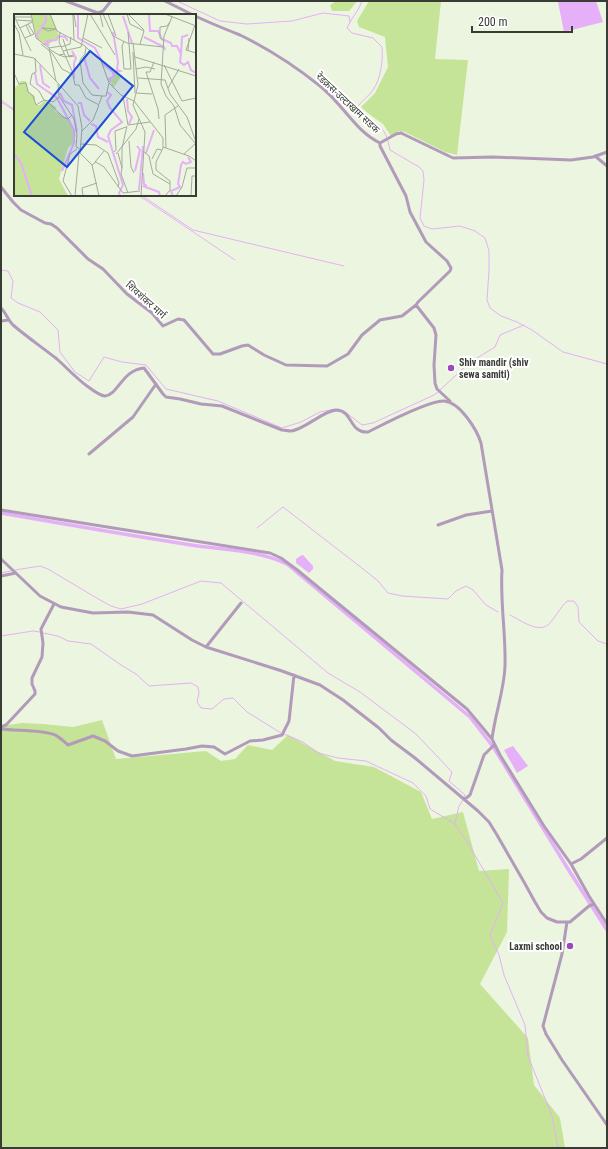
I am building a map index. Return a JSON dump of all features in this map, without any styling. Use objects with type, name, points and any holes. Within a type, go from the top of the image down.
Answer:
[{"type":"street","points":[[66,1],[98,13],[104,11],[111,1]]},
{"type":"street","name":"रेडक्रस-उल्टाखाम सडक","points":[[165,1],[190,14]]},
{"type":"street","name":"रेडक्रस-उल्टाखाम सडक","points":[[196,17],[240,35],[275,53],[290,63],[322,87],[350,118],[382,142]]},
{"type":"street","points":[[492,739],[504,682],[505,665],[501,588],[502,570],[481,443],[478,433],[468,418],[437,389],[434,365],[436,335],[434,328],[416,304],[450,271],[451,268],[447,261],[426,242],[410,212],[406,196],[380,146],[382,142],[396,134],[401,133],[453,158],[492,157],[571,160],[595,156],[607,152]]},
{"type":"street","points":[[595,156],[607,166]]},
{"type":"street","name":"शिवशंकर मार्ग","points":[[1,187],[21,210],[57,228],[88,259],[103,269],[127,294],[152,313],[163,326],[178,319],[184,320],[210,351],[216,355],[248,345],[264,355],[286,365],[327,366],[348,354],[362,335],[380,320],[402,316],[416,304]]},
{"type":"street","points":[[1,308],[13,324],[86,386],[101,395],[110,395],[123,379],[138,369],[144,368],[166,397],[201,404],[222,406],[282,430],[292,431],[324,414],[336,410],[347,414],[356,429],[362,432],[368,432],[430,403],[444,401],[453,404]]},
{"type":"street","points":[[1,321],[9,320]]},
{"type":"street","points":[[89,454],[133,417],[156,384]]},
{"type":"street","points":[[1,510],[270,554],[281,558],[467,709],[492,739],[494,745],[544,826],[571,864],[607,924]]},
{"type":"street","points":[[438,525],[466,514],[492,511]]},
{"type":"street","points":[[1,560],[40,596],[54,604],[93,613],[128,612],[153,615],[192,640],[206,647],[294,675],[320,685],[343,700],[379,728],[391,740],[465,799],[488,822],[541,912],[547,918],[557,922],[570,922],[589,906],[594,904]]},
{"type":"street","points":[[1,576],[14,571]]},
{"type":"street","points":[[206,647],[241,603]]},
{"type":"street","points":[[1,728],[6,725],[35,694],[32,678],[42,657],[43,643],[41,629],[54,604]]},
{"type":"street","points":[[1,728],[15,731],[35,731],[55,735],[68,745],[93,736],[104,741],[118,751],[132,756],[202,746],[214,747],[225,754],[250,741],[282,736],[289,721],[294,675]]},
{"type":"street","points":[[465,799],[470,795],[484,756],[494,745]]},
{"type":"street","points":[[571,864],[581,859],[607,838]]},
{"type":"street","points":[[567,922],[562,954],[543,1026],[546,1034],[562,1060],[607,1125]]},
{"type":"green space","points":[[336,1],[357,1],[349,11],[332,11],[330,5]]},
{"type":"green space","points":[[369,1],[441,1],[435,59],[468,60],[457,155],[445,152],[405,132],[399,131],[391,136],[383,124],[361,107],[375,93],[388,67],[385,37],[359,27],[357,21]]},
{"type":"green space","points":[[102,720],[116,759],[206,751],[221,761],[235,759],[248,745],[272,750],[288,735],[335,761],[374,767],[421,792],[432,819],[463,812],[479,871],[509,869],[507,932],[480,984],[528,1038],[534,1085],[560,1118],[565,1148],[1,1148],[1,726],[22,723],[73,727]]},
{"type":"shaded area","points":[[596,1],[603,22],[564,32],[558,2]]},
{"type":"shaded area","points":[[303,555],[313,566],[313,569],[309,573],[296,563],[296,559]]},
{"type":"shaded area","points":[[513,746],[528,766],[517,773],[504,750]]},
{"type":"waterway","points":[[177,1],[220,21],[247,24],[292,21],[323,13],[349,16],[350,22]]},
{"type":"waterway","points":[[362,1],[347,28],[352,33],[373,38],[382,47],[382,58],[380,75],[376,85],[356,109],[358,112],[379,125],[387,138]]},
{"type":"waterway","points":[[1,100],[14,109]]},
{"type":"waterway","points":[[1,102],[14,110]]},
{"type":"waterway","points":[[388,141],[390,150],[419,167],[423,171],[424,180],[420,218],[424,226],[432,229],[460,226],[475,231],[485,238],[489,251],[487,300],[490,308],[501,316],[532,330],[563,352],[607,364]]},
{"type":"waterway","points":[[139,196],[235,260]]},
{"type":"waterway","points":[[142,196],[193,230],[344,266]]},
{"type":"waterway","points":[[1,270],[8,271],[13,281],[11,298],[18,303],[40,312],[58,330],[60,352],[75,372],[89,381],[104,357],[122,362],[146,365],[166,389],[218,401],[282,428],[301,422],[320,412],[335,409]]},
{"type":"waterway","points":[[440,390],[469,363],[495,347],[500,335],[524,325]]},
{"type":"waterway","points":[[344,411],[362,425],[373,423],[438,392]]},
{"type":"waterway","points":[[257,528],[283,507],[378,581],[388,593],[402,596],[448,599],[456,591],[466,586],[473,590],[486,605],[498,612]]},
{"type":"waterway","points":[[1,513],[191,545],[252,553],[276,559],[287,564],[470,717],[494,748],[607,930]]},
{"type":"waterway","points":[[15,570],[40,566],[48,569],[111,606],[121,609],[142,604],[201,581],[221,583],[328,673],[360,692],[416,734],[452,772],[449,781],[465,795],[464,797]]},
{"type":"waterway","points":[[1,573],[11,571]]},
{"type":"waterway","points":[[510,615],[524,623],[541,628],[550,623],[567,601],[574,601],[578,607],[579,622],[598,641],[607,644]]},
{"type":"waterway","points":[[1,636],[33,631],[40,632]]},
{"type":"waterway","points":[[43,633],[58,636],[68,641],[91,644],[136,674],[149,686],[191,683],[198,687],[199,693],[197,702],[201,708],[212,709],[224,699],[233,698],[247,712],[281,733]]},
{"type":"waterway","points":[[284,734],[303,742],[318,753],[338,758],[366,761],[413,783],[426,796],[430,809],[455,824],[466,840],[503,903],[490,935],[499,955],[504,975],[525,1025],[528,1056],[552,1116],[558,1148]]},
{"type":"waterway","points":[[455,823],[459,806],[463,800]]},
{"type":"place","name":"Shiv mandir (shiv sewa samiti)","points":[[451,368]]},
{"type":"place","name":"Laxmi school","points":[[570,946]]}]
